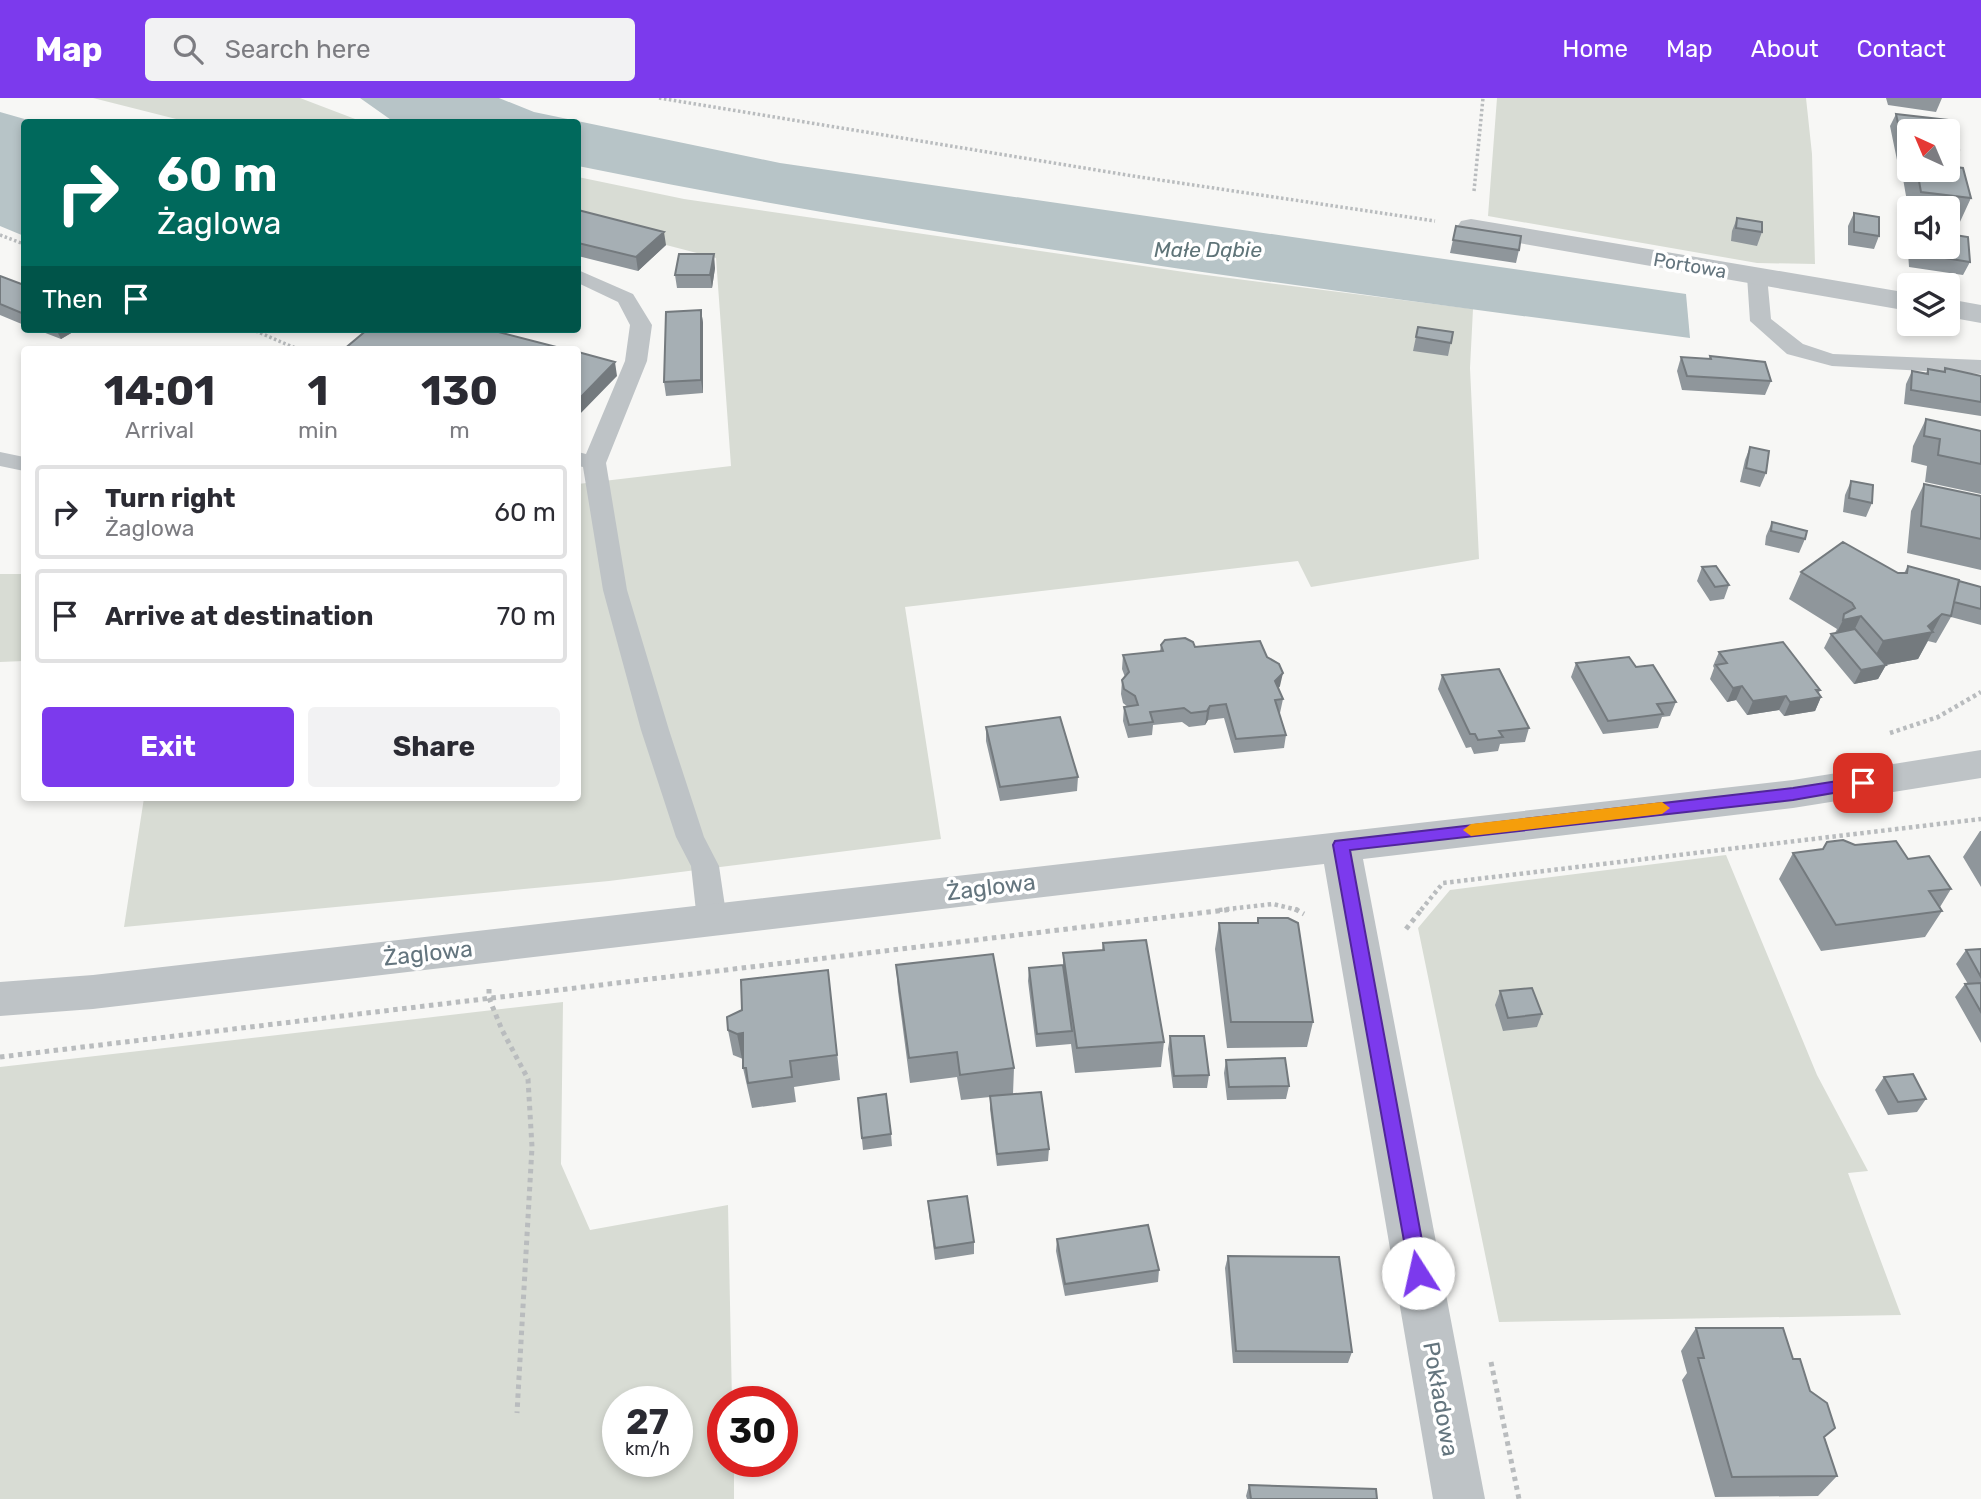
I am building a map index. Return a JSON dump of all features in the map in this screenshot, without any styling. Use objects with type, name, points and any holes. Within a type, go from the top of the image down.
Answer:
[{"type":"street","name":"Portowa","points":[[1471,227],[1897,300]]},
{"type":"street","points":[[1960,310],[1981,314]]},
{"type":"street","name":"Żaglowa","points":[[0,999],[93,992],[1793,794],[1981,764]]},
{"type":"street","name":"Pokładowa","points":[[1341,845],[1460,1499]]},
{"type":"lane","points":[[1757,276],[1761,321],[1796,349],[1832,360],[1981,368]]},
{"type":"lane","points":[[581,277],[626,298],[641,325],[636,361],[586,461],[615,590],[655,730],[690,837],[705,866],[712,920]]},
{"type":"lane","points":[[0,459],[21,463]]},
{"type":"path","points":[[659,98],[1133,176],[1471,227],[1483,98]]},
{"type":"path","points":[[0,235],[21,243]]},
{"type":"path","points":[[261,333],[295,346]]},
{"type":"path","points":[[1406,929],[1443,883],[1981,819]]},
{"type":"path","points":[[0,1057],[1273,905],[1294,908],[1314,921]]},
{"type":"path","points":[[485,946],[489,998],[502,1030],[528,1079],[533,1147],[517,1413]]},
{"type":"shaded area","points":[[93,98],[300,98],[355,119],[176,119]]},
{"type":"shaded area","points":[[1497,98],[1806,98],[1812,154],[1815,264],[1757,263],[1488,216]]},
{"type":"shaded area","points":[[581,178],[684,199],[1198,274],[1473,309],[1470,368],[1479,559],[1311,587],[1298,561],[905,607],[941,839],[609,881],[124,927],[144,801],[581,801],[581,484],[731,466],[716,258],[581,223]]},
{"type":"shaded area","points":[[0,574],[21,574],[21,661],[0,662]]},
{"type":"shaded area","points":[[1726,855],[1817,1075],[1868,1171],[1848,1173],[1901,1315],[1499,1322],[1418,928],[1450,890]]},
{"type":"shaded area","points":[[563,1002],[561,1164],[590,1230],[728,1205],[732,1386],[707,1386],[707,1477],[734,1477],[734,1499],[0,1499],[0,1067]]},
{"type":"water","name":"Małe Dąbie","points":[[360,98],[499,98],[534,112],[568,119],[390,119]]},
{"type":"water","points":[[0,112],[24,119],[21,119],[21,235],[0,226]]},
{"type":"water","name":"Małe Dąbie","points":[[581,122],[780,163],[1686,294],[1690,338],[1132,262],[716,193],[581,167]]},
{"type":"building","points":[[1896,114],[1939,119],[1897,119]]},
{"type":"building","points":[[1960,168],[1963,168],[1971,198],[1960,196],[1921,192],[1919,182],[1960,182]]},
{"type":"building","points":[[581,211],[664,232],[636,257],[581,244]]},
{"type":"building","points":[[1854,213],[1879,217],[1879,236],[1854,232]]},
{"type":"building","points":[[1737,218],[1762,222],[1762,232],[1736,228]]},
{"type":"building","points":[[1456,226],[1521,236],[1519,250],[1453,240]]},
{"type":"building","points":[[1960,236],[1968,237],[1970,262],[1951,259],[1960,259]]},
{"type":"building","points":[[679,254],[714,254],[710,275],[675,275]]},
{"type":"building","points":[[0,276],[21,284],[21,313],[0,304]]},
{"type":"building","points":[[701,310],[701,380],[664,382],[666,312]]},
{"type":"building","points":[[1418,327],[1453,332],[1451,343],[1416,337]]},
{"type":"building","points":[[363,333],[502,333],[553,346],[348,346]]},
{"type":"building","points":[[581,353],[615,362],[581,397]]},
{"type":"building","points":[[1710,356],[1765,362],[1771,381],[1687,376],[1681,357],[1711,359]]},
{"type":"building","points":[[1945,368],[1981,376],[1981,402],[1911,390],[1912,371],[1928,374],[1928,369],[1945,372]]},
{"type":"building","points":[[1926,419],[1981,431],[1981,464],[1938,455],[1940,439],[1924,436]]},
{"type":"building","points":[[1750,447],[1769,451],[1766,473],[1746,468]]},
{"type":"building","points":[[1851,481],[1873,485],[1872,503],[1849,498]]},
{"type":"building","points":[[1924,484],[1981,496],[1981,539],[1921,526]]},
{"type":"building","points":[[1772,522],[1807,531],[1805,539],[1771,531]]},
{"type":"building","points":[[1843,542],[1898,573],[1907,573],[1908,566],[1959,580],[1951,616],[1942,614],[1928,626],[1933,632],[1883,641],[1861,616],[1843,620],[1844,614],[1855,608],[1852,603],[1801,572]]},
{"type":"building","points":[[1716,566],[1729,585],[1715,587],[1702,567]]},
{"type":"building","points":[[1959,581],[1981,587],[1981,609],[1954,602]]},
{"type":"building","points":[[1855,629],[1886,665],[1861,670],[1831,634]]},
{"type":"building","points":[[1185,638],[1193,642],[1195,647],[1260,641],[1267,657],[1279,664],[1283,673],[1275,681],[1283,699],[1275,700],[1286,735],[1236,739],[1226,704],[1191,713],[1184,708],[1150,712],[1153,722],[1129,725],[1124,707],[1138,705],[1135,696],[1124,689],[1122,680],[1129,672],[1123,655],[1163,651],[1161,645],[1165,640]]},
{"type":"building","points":[[1783,642],[1820,690],[1816,690],[1821,697],[1790,702],[1786,696],[1753,701],[1742,686],[1733,688],[1716,665],[1727,663],[1719,652]]},
{"type":"building","points":[[1629,657],[1636,667],[1653,665],[1676,702],[1657,704],[1663,714],[1608,721],[1576,663]]},
{"type":"building","points":[[1499,669],[1529,728],[1499,731],[1503,737],[1478,740],[1475,734],[1470,734],[1442,675]]},
{"type":"building","points":[[1060,717],[1078,777],[1000,787],[986,727]]},
{"type":"building","points":[[1843,840],[1855,845],[1896,841],[1908,859],[1929,856],[1951,889],[1929,891],[1942,911],[1836,925],[1793,853],[1823,849],[1827,842]]},
{"type":"building","points":[[1258,918],[1288,918],[1298,923],[1313,1022],[1231,1022],[1219,923],[1258,923]]},
{"type":"building","points":[[1146,940],[1164,1042],[1077,1048],[1063,953],[1104,950],[1103,943]]},
{"type":"building","points":[[1981,949],[1981,977],[1966,950]]},
{"type":"building","points":[[993,954],[1014,1068],[960,1075],[957,1052],[909,1058],[896,965]]},
{"type":"building","points":[[1063,965],[1072,1031],[1037,1034],[1029,968]]},
{"type":"building","points":[[828,970],[837,1055],[790,1061],[792,1077],[748,1083],[746,1068],[743,1068],[743,1033],[737,1034],[728,1030],[727,1017],[742,1010],[741,980]]},
{"type":"building","points":[[1981,983],[1981,1012],[1965,984]]},
{"type":"building","points":[[1532,988],[1542,1014],[1508,1018],[1500,991]]},
{"type":"building","points":[[1170,1036],[1204,1036],[1209,1075],[1174,1076]]},
{"type":"building","points":[[1285,1058],[1289,1086],[1229,1087],[1226,1060]]},
{"type":"building","points":[[1913,1074],[1926,1099],[1898,1102],[1884,1077]]},
{"type":"building","points":[[1041,1092],[1049,1149],[997,1154],[990,1096]]},
{"type":"building","points":[[886,1094],[891,1134],[862,1138],[858,1098]]},
{"type":"building","points":[[967,1196],[974,1242],[935,1248],[928,1201]]},
{"type":"building","points":[[1148,1225],[1159,1270],[1065,1284],[1057,1239]]},
{"type":"building","points":[[1228,1256],[1339,1257],[1352,1352],[1236,1351]]},
{"type":"building","points":[[1696,1328],[1783,1328],[1793,1359],[1800,1359],[1810,1391],[1827,1403],[1835,1428],[1824,1437],[1837,1476],[1732,1477],[1698,1358],[1704,1358]]},
{"type":"building","points":[[1249,1485],[1376,1489],[1377,1499],[1251,1499]]},
{"type":"slow traffic","points":[[1471,830],[1662,808]]},
{"type":"route","points":[[1418,1273],[1341,845],[1793,794],[1863,783]]}]
